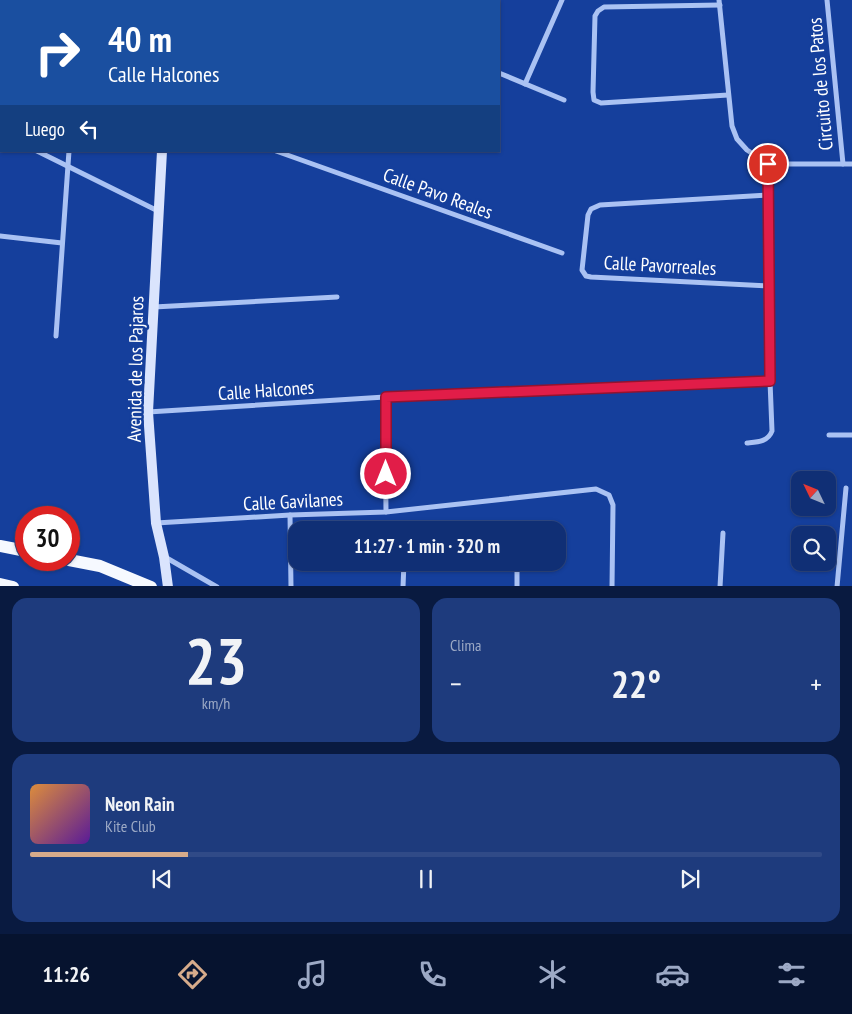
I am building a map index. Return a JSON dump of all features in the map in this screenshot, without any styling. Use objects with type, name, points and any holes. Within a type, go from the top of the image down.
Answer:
[{"type":"main road","name":"Avenida de los Pajaros","points":[[162,152],[148,412],[156,523],[168,586]]},
{"type":"main road","points":[[0,546],[15,548]]},
{"type":"main road","points":[[80,562],[100,566],[151,586]]},
{"type":"main road","points":[[0,584],[13,586]]},
{"type":"street","points":[[525,84],[562,0]]},
{"type":"street","name":"Circuito de los Patos","points":[[827,0],[843,164]]},
{"type":"street","points":[[728,95],[601,103],[594,100],[595,16],[598,10],[604,8],[720,3],[728,95],[732,126],[737,139],[748,150],[768,164],[852,164]]},
{"type":"street","points":[[500,73],[564,100]]},
{"type":"street","points":[[39,152],[158,211]]},
{"type":"street","points":[[56,336],[69,152]]},
{"type":"street","name":"Calle Pavo Reales","points":[[279,152],[562,253]]},
{"type":"street","points":[[747,443],[766,440],[771,436],[772,431],[768,164]]},
{"type":"street","name":"Calle Pavorreales","points":[[768,195],[600,205],[591,209],[588,215],[582,270],[586,276],[591,277],[770,286]]},
{"type":"street","points":[[0,236],[62,242]]},
{"type":"street","points":[[153,307],[338,297]]},
{"type":"street","name":"Calle Halcones","points":[[148,412],[386,397],[770,381]]},
{"type":"street","points":[[386,397],[386,512]]},
{"type":"street","points":[[829,435],[852,435]]},
{"type":"street","points":[[837,586],[846,488]]},
{"type":"street","name":"Calle Gavilanes","points":[[156,523],[290,515],[386,512],[596,489],[608,495],[613,505],[612,586]]},
{"type":"street","points":[[290,515],[291,586]]},
{"type":"street","points":[[720,586],[723,533]]},
{"type":"street","points":[[164,557],[217,586]]},
{"type":"street","points":[[404,571],[404,586]]},
{"type":"street","points":[[517,571],[517,586]]},
{"type":"route","points":[[386,474],[386,397],[770,381],[768,164]]}]
